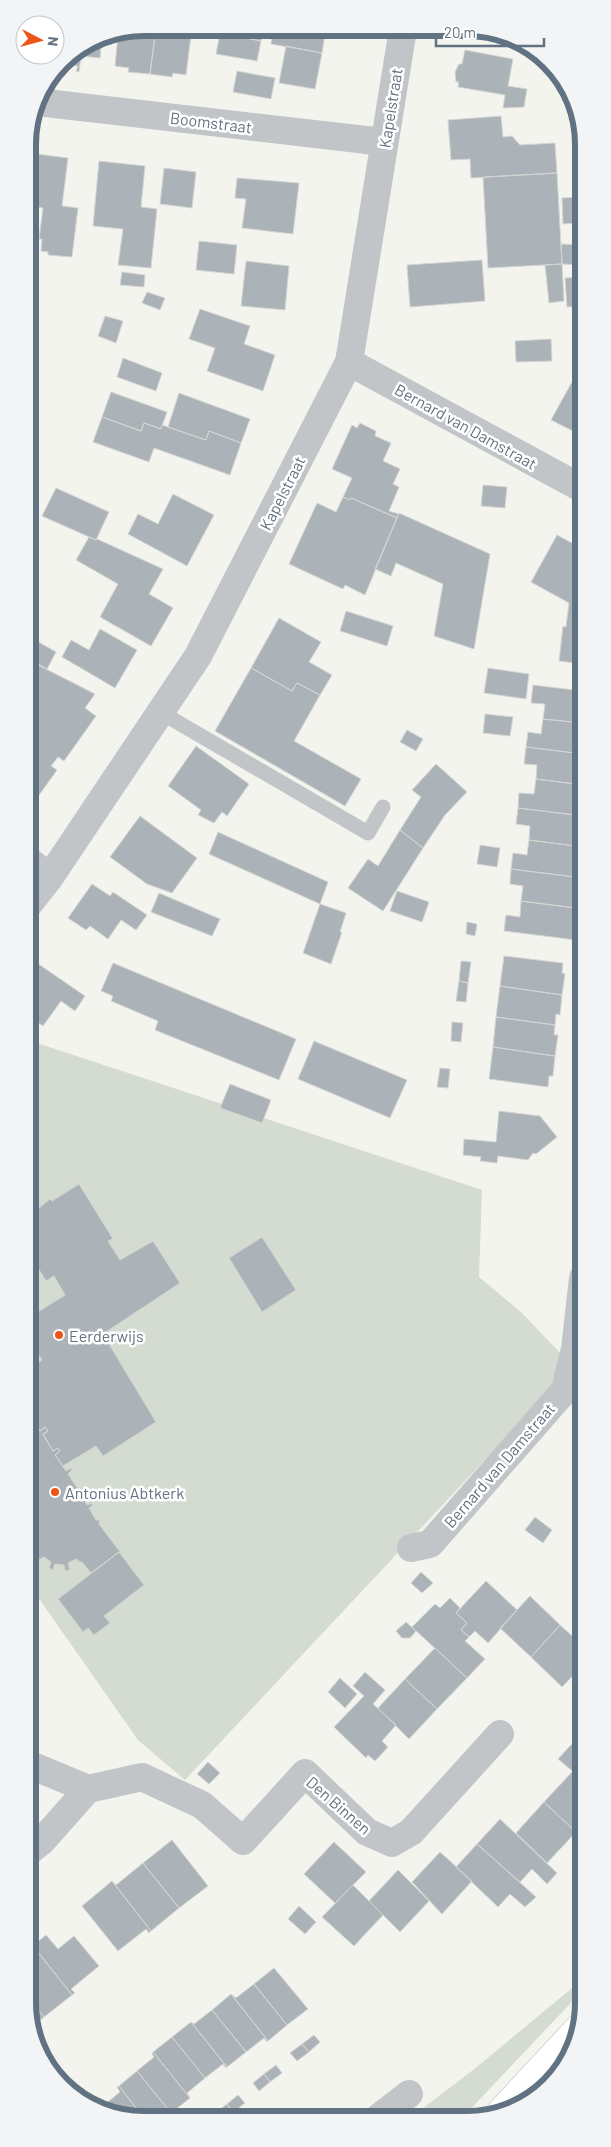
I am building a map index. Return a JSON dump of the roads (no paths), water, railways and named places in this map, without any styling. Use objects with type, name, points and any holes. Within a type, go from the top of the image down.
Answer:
[{"type":"main road","points":[[510,2102],[568,2039]]},
{"type":"street","name":"Kapelstraat","points":[[36,895],[198,656],[349,362],[402,36]]},
{"type":"street","name":"Boomstraat","points":[[44,103],[384,142]]},
{"type":"street","name":"Bernard van Damstraat","points":[[349,362],[575,485]]},
{"type":"street","points":[[36,866],[50,877]]},
{"type":"street","name":"Bernard van Damstraat","points":[[411,1548],[430,1544],[565,1390],[575,1349]]},
{"type":"street","name":"Den Binnen","points":[[88,1789],[142,1777],[202,1804],[243,1841],[305,1773],[367,1832],[392,1843],[411,1832],[500,1734]]},
{"type":"street","points":[[36,1767],[88,1789],[42,1842],[36,1846]]},
{"type":"street","points":[[387,2111],[409,2094]]},
{"type":"lane","points":[[160,712],[368,833],[383,806]]},
{"type":"place","name":"Eerderwijs","points":[[59,1335]]},
{"type":"place","name":"Antonius Abtkerk","points":[[55,1492]]}]
